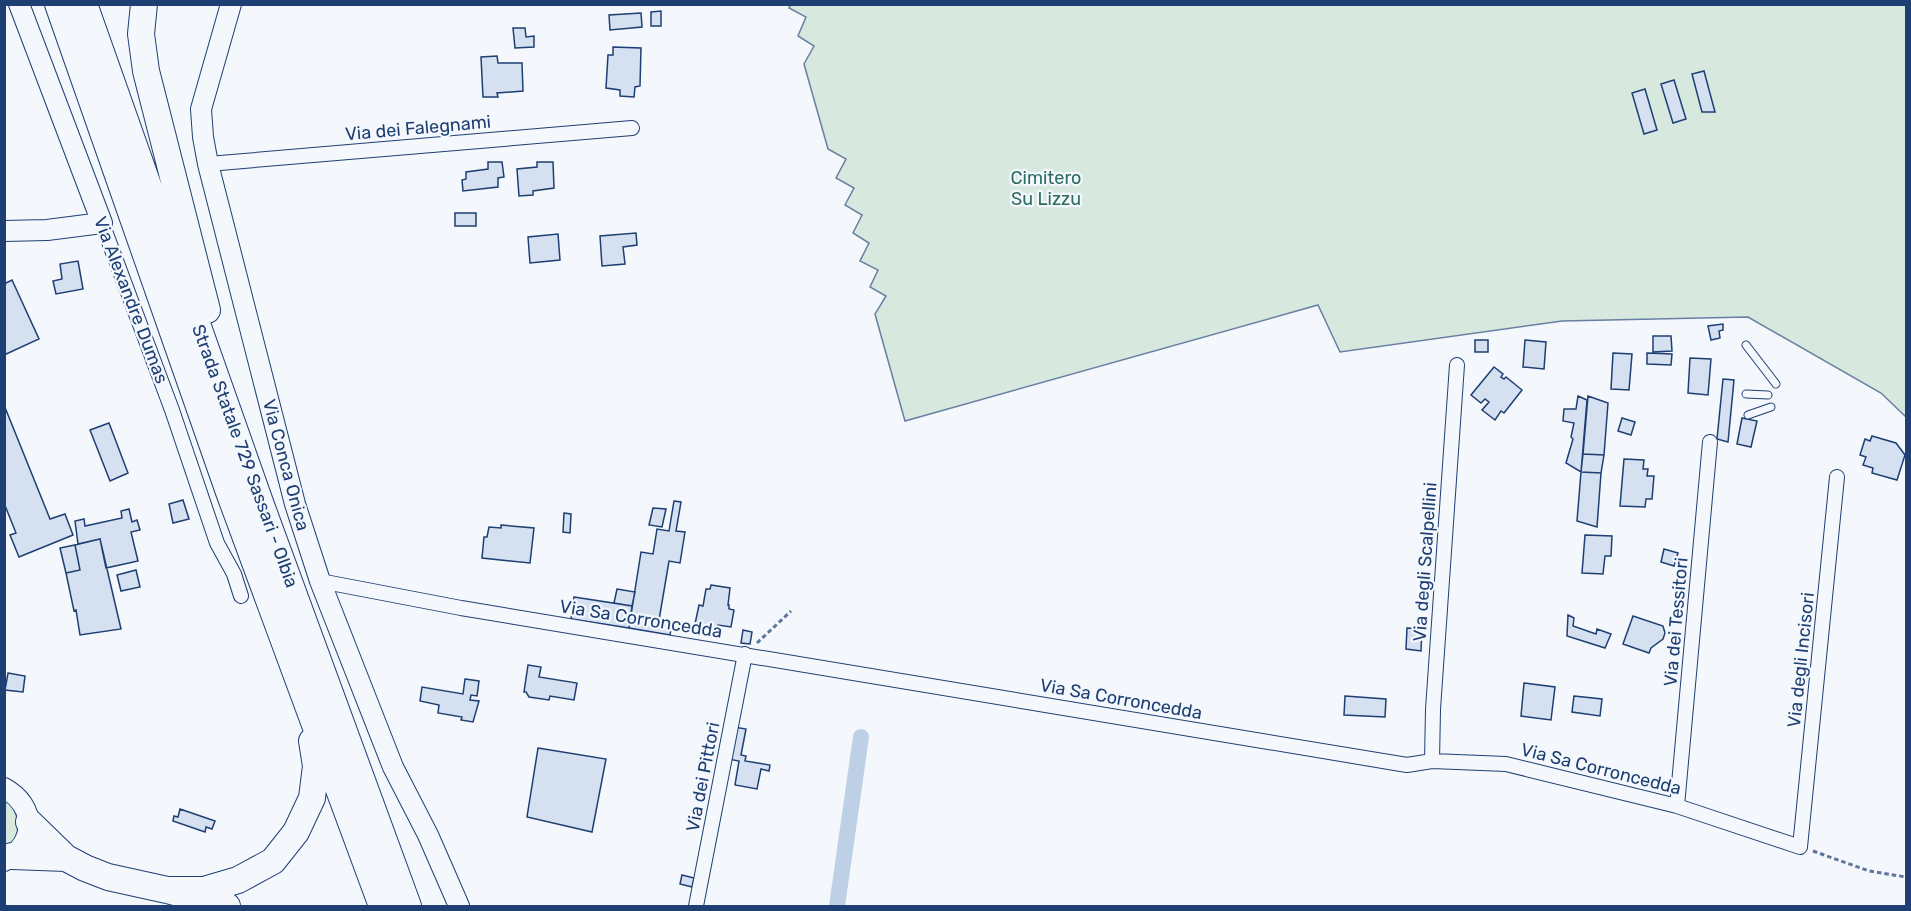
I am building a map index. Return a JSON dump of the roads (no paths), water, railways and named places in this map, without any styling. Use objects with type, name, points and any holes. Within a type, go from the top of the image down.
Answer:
[{"type":"highway","name":"Strada Statale 729 Sassari - Olbia","points":[[58,4],[230,492],[382,906]]},
{"type":"highway","name":"Strada Statale 729 Sassari - Olbia","points":[[84,4],[159,219],[408,906]]},
{"type":"highway","points":[[144,4],[141,34],[146,71],[236,433]]},
{"type":"highway","points":[[167,890],[204,890],[238,880],[273,861],[296,832],[312,798],[316,766],[304,694]]},
{"type":"highway","points":[[29,822],[66,858],[108,877],[226,906]]},
{"type":"highway","points":[[8,858],[66,858]]},
{"type":"street","name":"Via Alexandre Dumas","points":[[19,4],[158,370],[217,543],[234,574],[241,596]]},
{"type":"street","name":"Via Conca Onica","points":[[231,4],[201,109],[208,164],[295,504],[320,581],[393,767],[428,835],[459,906]]},
{"type":"street","name":"Via dei Falegnami","points":[[208,164],[632,128]]},
{"type":"street","points":[[4,231],[47,230],[102,223]]},
{"type":"street","name":"Via degli Scalpellini","points":[[1432,761],[1433,697],[1457,365]]},
{"type":"street","name":"Via dei Tessitori","points":[[1677,806],[1710,441]]},
{"type":"street","name":"Via degli Incisori","points":[[1800,847],[1837,477]]},
{"type":"street","name":"Via Sa Corroncedda","points":[[320,581],[461,608],[1407,765],[1432,761],[1506,764],[1677,806],[1800,847]]},
{"type":"street","name":"Via dei Pittori","points":[[696,906],[745,654]]},
{"type":"street","points":[[4,788],[22,802],[29,822],[24,844],[8,858]]},
{"type":"lane","points":[[1746,345],[1776,384]]},
{"type":"lane","points":[[1746,394],[1768,395]]},
{"type":"lane","points":[[1748,416],[1771,406]]},
{"type":"waterway","points":[[837,906],[861,737]]},
{"type":"park label","name":"Cimitero Su Lizzu","points":[[1046,188]]}]
